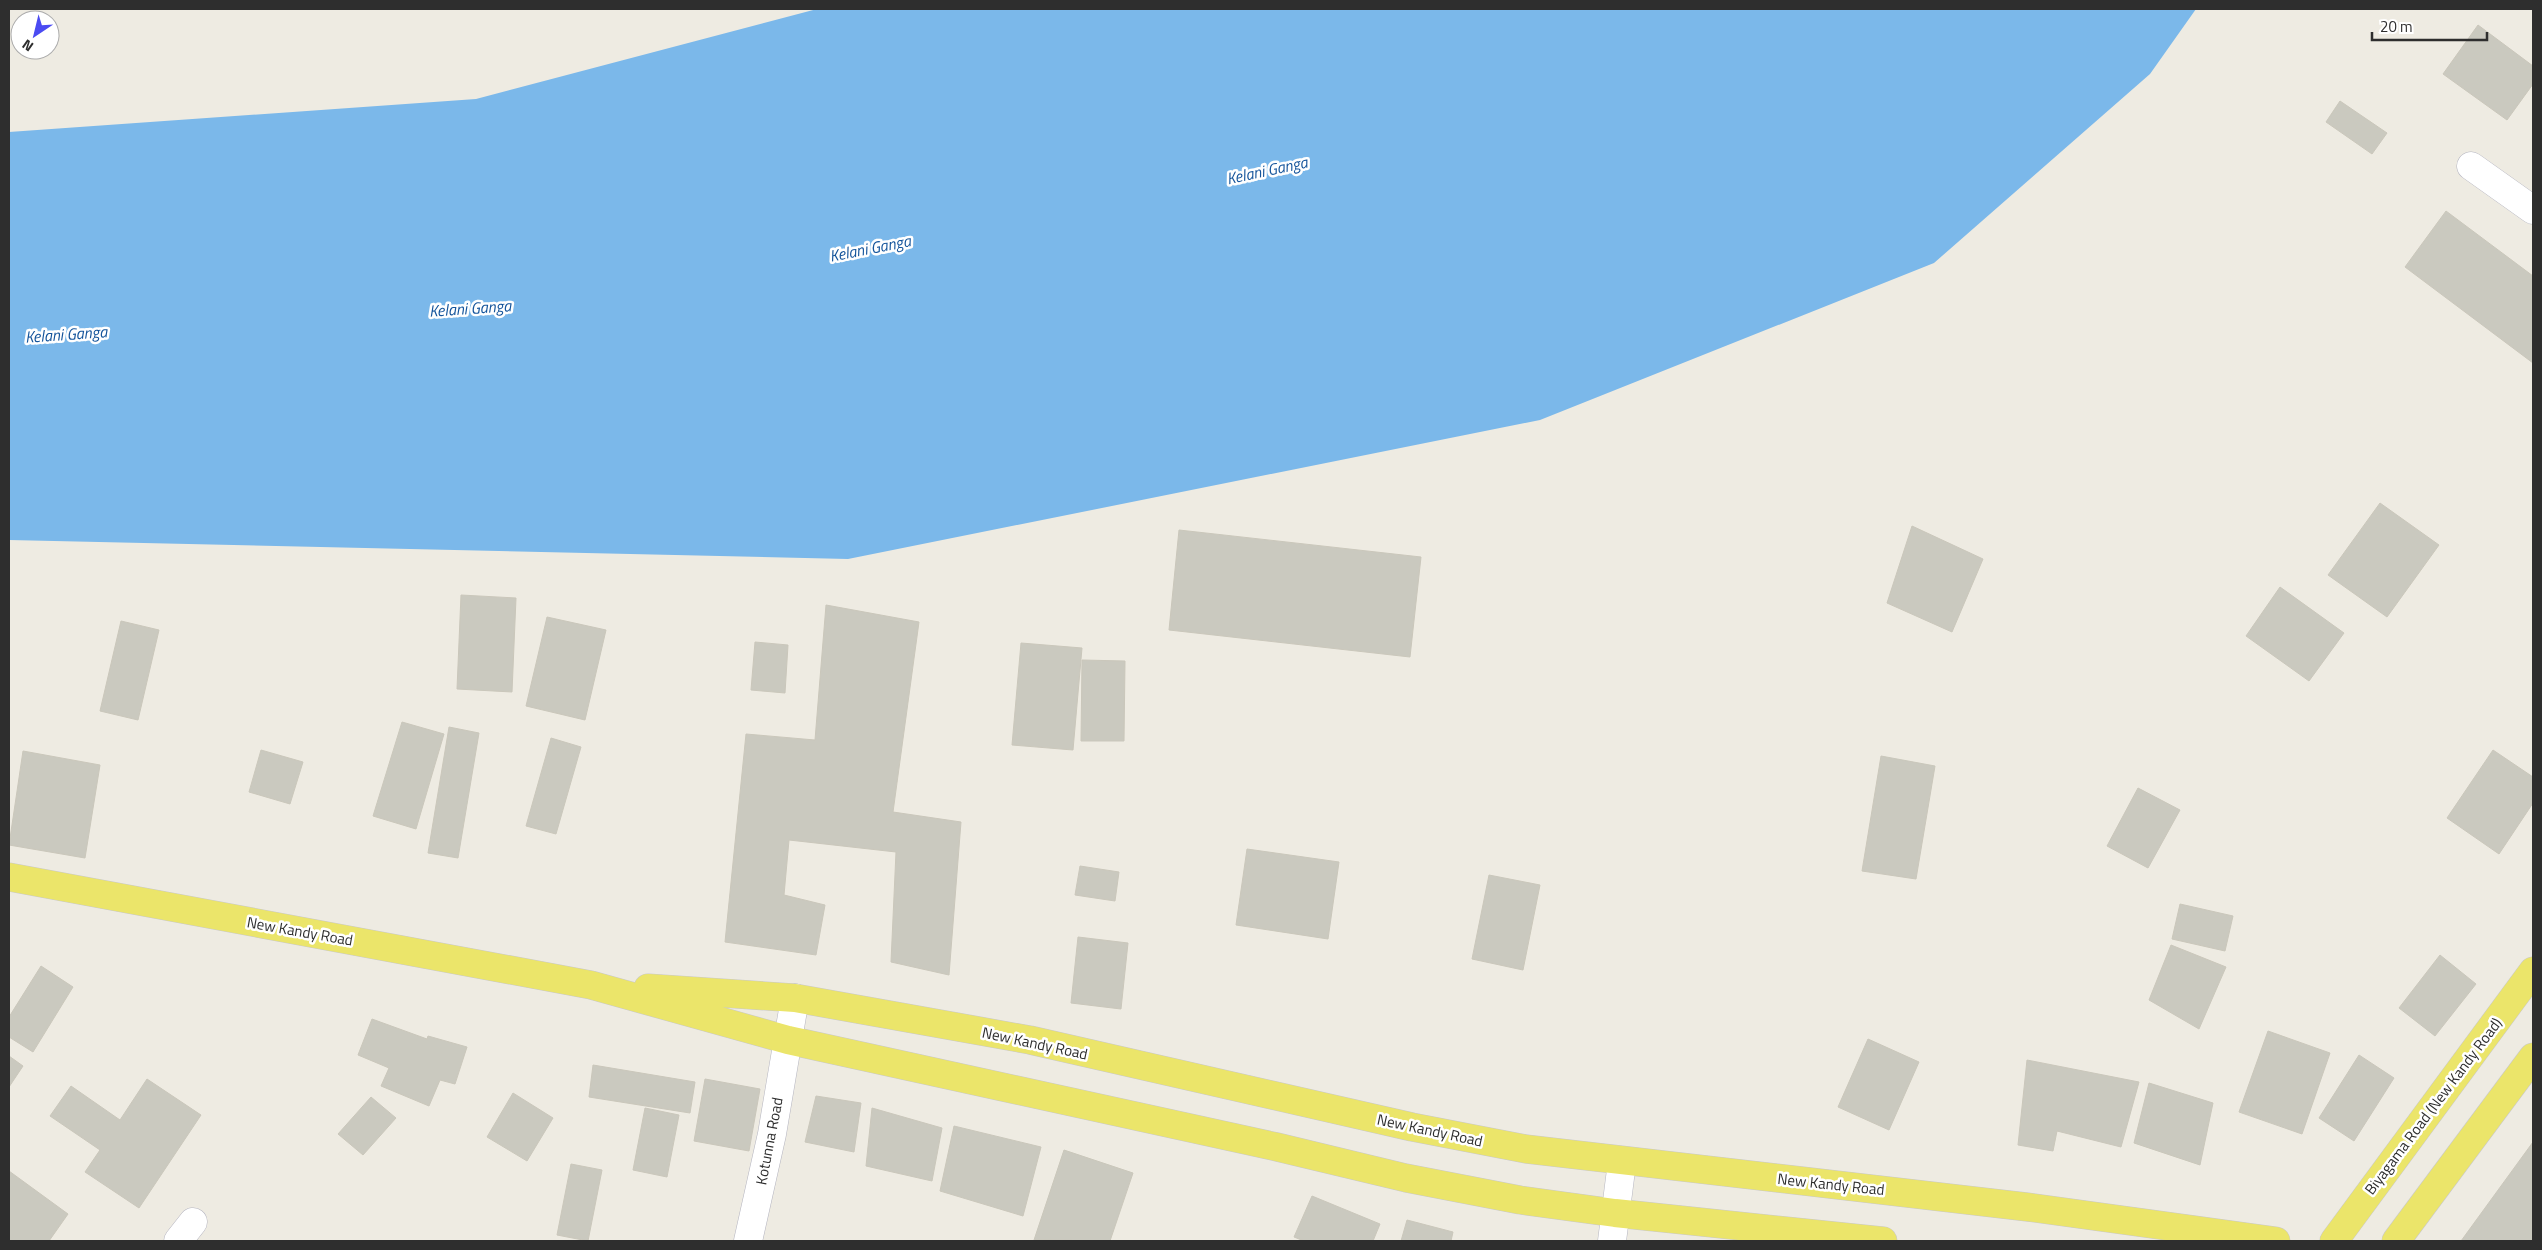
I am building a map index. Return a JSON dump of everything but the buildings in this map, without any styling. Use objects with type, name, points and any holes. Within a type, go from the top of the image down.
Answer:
[{"type":"main road","name":"New Kandy Road","points":[[9,877],[592,985],[788,1040],[1278,1146],[1406,1178],[1520,1200],[1615,1213],[1883,1241]]},
{"type":"main road","name":"Biyagama Road (New Kandy Road)","points":[[2334,1241],[2533,971]]},
{"type":"main road","name":"New Kandy Road","points":[[592,985],[795,998],[1030,1040],[1412,1127],[1526,1149],[1622,1162],[2017,1206],[2276,1241]]},
{"type":"main road","points":[[2396,1241],[2533,1057]]},
{"type":"street","points":[[2471,166],[2533,210]]},
{"type":"street","name":"Kotunna Road","points":[[748,1241],[772,1134],[795,998]]},
{"type":"street","points":[[1612,1241],[1622,1162]]},
{"type":"water","name":"Kelani Ganga","points":[[817,9],[2196,9],[2150,74],[1934,263],[1540,420],[848,559],[9,540],[9,132],[476,99]]}]
